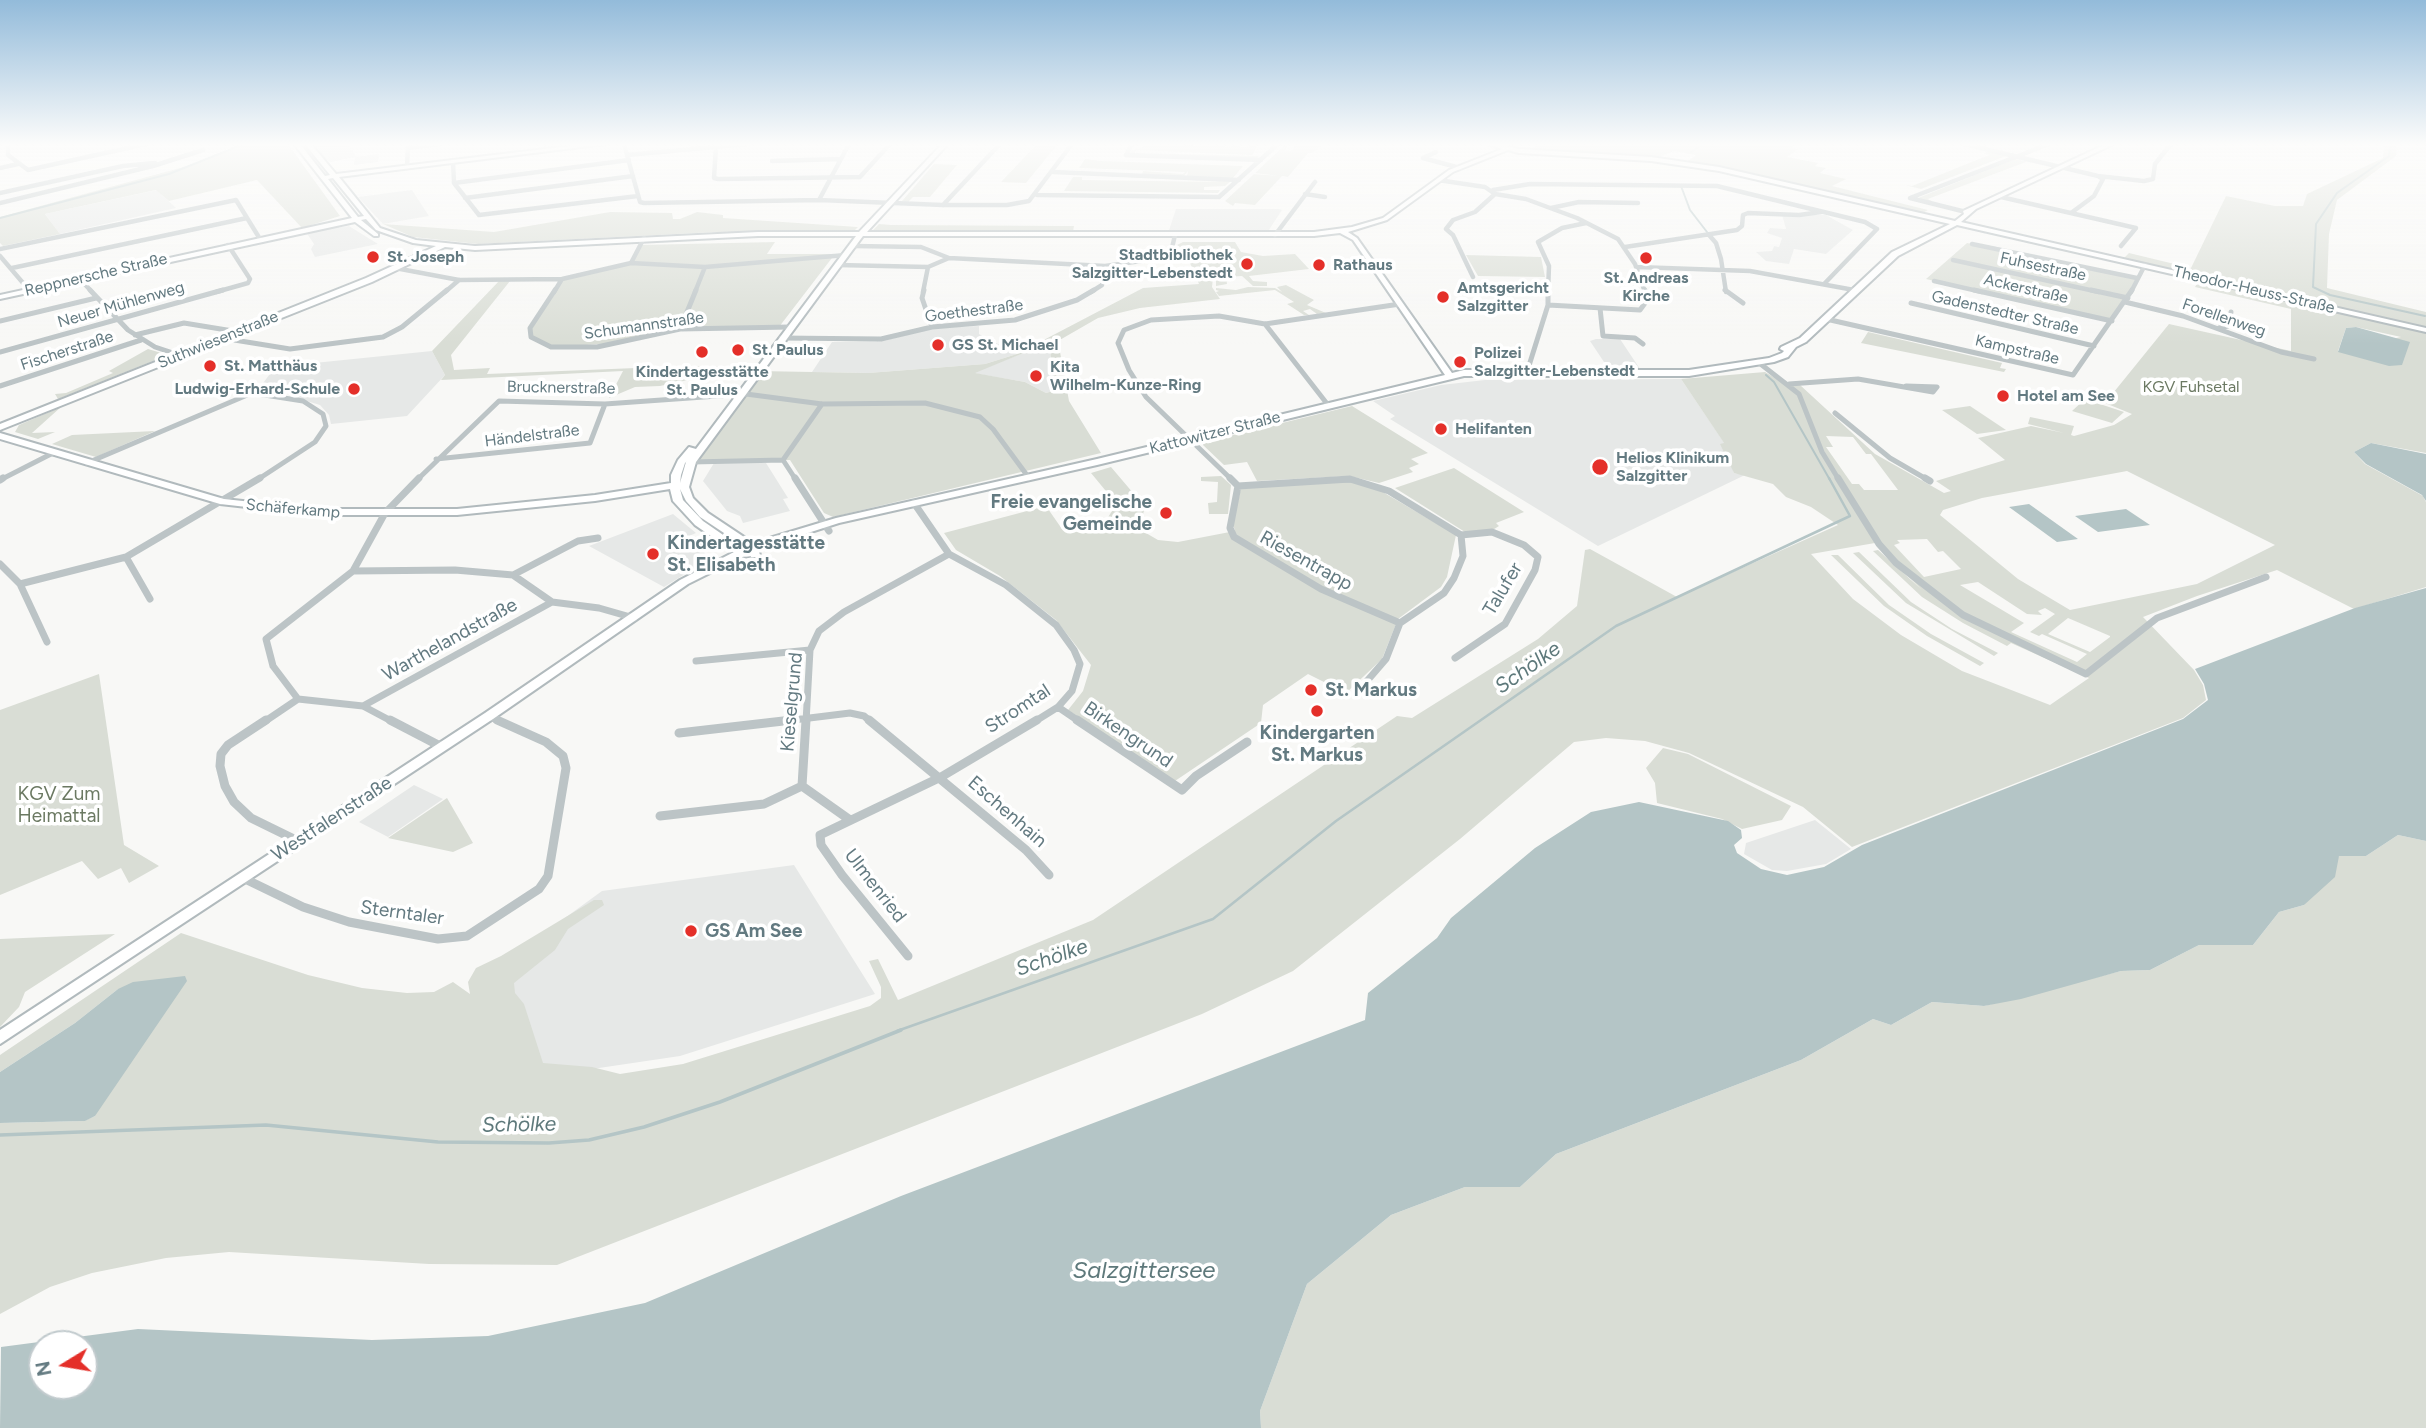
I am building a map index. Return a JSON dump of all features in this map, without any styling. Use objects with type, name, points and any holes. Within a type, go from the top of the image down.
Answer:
[{"type":"street","points":[[0,249],[185,211]]},
{"type":"street","points":[[243,211],[260,239]]},
{"type":"street","points":[[350,211],[367,230],[383,238],[439,248],[489,251],[643,239],[1175,236],[1346,232]]},
{"type":"street","points":[[362,211],[378,229],[391,236],[439,248]]},
{"type":"street","points":[[474,211],[481,215],[524,211]]},
{"type":"street","points":[[678,488],[706,438],[852,246],[884,211]]},
{"type":"street","points":[[1263,238],[1275,235],[1293,211]]},
{"type":"street","points":[[1175,236],[1263,238],[1346,232],[1398,211]]},
{"type":"street","points":[[1473,277],[1453,235],[1446,231],[1451,222],[1476,211]]},
{"type":"street","points":[[1558,211],[1635,246]]},
{"type":"street","points":[[1819,211],[1865,222],[1877,232],[1825,283]]},
{"type":"street","points":[[1883,211],[2082,252]]},
{"type":"street","points":[[1898,211],[2082,252]]},
{"type":"street","points":[[1958,211],[1967,213],[1996,232]]},
{"type":"street","name":"Kattowitzer Straße","points":[[754,551],[827,527],[1450,377],[1496,372],[1673,374],[1755,363],[1784,355],[1895,254],[1972,211]]},
{"type":"street","points":[[2061,211],[2136,228],[2121,246]]},
{"type":"street","points":[[1625,247],[1737,230],[1742,226],[1741,218],[1748,213],[1799,215],[1824,212]]},
{"type":"street","points":[[1922,216],[1967,213]]},
{"type":"street","name":"Reppnersche Straße","points":[[0,297],[228,245],[367,217]]},
{"type":"street","points":[[1910,217],[1929,233]]},
{"type":"street","points":[[12,268],[247,218]]},
{"type":"street","points":[[1527,372],[1548,305],[1549,266],[1538,242],[1562,228],[1586,223]]},
{"type":"street","points":[[1346,232],[1366,256],[1450,377]]},
{"type":"street","points":[[1709,235],[1716,243],[1723,271],[1724,291],[1743,303]]},
{"type":"street","points":[[852,246],[921,247],[949,258],[1104,266],[1163,258],[1175,236]]},
{"type":"street","points":[[631,262],[643,239]]},
{"type":"street","points":[[1548,305],[1640,310],[1648,299],[1637,267],[1618,239]]},
{"type":"street","points":[[1972,244],[2137,278]]},
{"type":"street","name":"Neuer Mühlenweg","points":[[0,352],[248,283],[250,279],[228,245]]},
{"type":"street","name":"Suthwiesenstraße","points":[[0,427],[239,332],[439,248]]},
{"type":"street","name":"Theodor-Heuss-Straße","points":[[2082,252],[2426,330]]},
{"type":"street","points":[[0,256],[3,263],[12,268],[29,290]]},
{"type":"street","points":[[395,268],[459,281],[562,279],[631,262],[705,267],[846,256]]},
{"type":"street","points":[[838,265],[928,267],[949,258]]},
{"type":"street","name":"Fuhsestraße","points":[[1953,260],[2127,300]]},
{"type":"street","name":"Kampstraße","points":[[1826,319],[2073,375],[2127,300],[2145,265]]},
{"type":"street","name":"Goethestraße","points":[[781,338],[881,339],[932,327],[1015,320],[1077,300],[1102,285],[1104,266]]},
{"type":"street","points":[[680,330],[705,267]]},
{"type":"street","points":[[928,267],[922,298],[932,327]]},
{"type":"street","points":[[1637,267],[1773,273],[1854,290]]},
{"type":"street","points":[[79,278],[116,319],[138,338],[179,355]]},
{"type":"street","name":"Schumannstraße","points":[[562,279],[531,323],[531,337],[541,344],[570,348],[597,347],[680,330],[790,327]]},
{"type":"street","points":[[222,338],[290,349],[383,337],[402,327],[459,281]]},
{"type":"street","name":"Ackerstraße","points":[[1934,281],[2112,321]]},
{"type":"street","points":[[0,321],[96,298]]},
{"type":"street","name":"Forellenweg","points":[[2127,300],[2219,328],[2281,352],[2314,359]]},
{"type":"street","name":"Gadenstedter Straße","points":[[1911,303],[2094,346]]},
{"type":"street","points":[[1367,681],[1386,659],[1399,623],[1444,593],[1462,556],[1461,535],[1389,491],[1350,479],[1238,486],[1146,397],[1118,343],[1121,333],[1140,322],[1219,316],[1265,324],[1400,304]]},
{"type":"street","points":[[1600,308],[1603,336],[1635,338],[1643,344]]},
{"type":"street","points":[[2219,328],[2228,326],[2231,312]]},
{"type":"street","name":"Fischerstraße","points":[[0,386],[184,323],[239,332]]},
{"type":"street","points":[[1265,324],[1328,405]]},
{"type":"street","points":[[1755,363],[1789,384],[1804,402],[1822,452],[1879,544],[1896,563],[1963,615],[2019,645],[2086,674],[2157,618],[2266,577]]},
{"type":"street","points":[[1789,384],[1858,379],[1906,386]]},
{"type":"street","points":[[20,584],[126,557],[223,502],[315,442],[326,426],[323,414],[303,401],[252,393],[87,463]]},
{"type":"street","name":"Brucknerstraße","points":[[353,571],[385,513],[436,459],[499,401],[605,404],[740,394],[822,404],[925,403],[967,411],[990,425],[1029,478]]},
{"type":"street","name":"Händelstraße","points":[[436,459],[590,443],[605,404]]},
{"type":"street","points":[[783,460],[822,404]]},
{"type":"street","points":[[1835,413],[1890,458],[1930,481]]},
{"type":"street","name":"Schäferkamp","points":[[0,436],[223,502],[318,512],[457,512],[678,488]]},
{"type":"street","points":[[706,438],[681,462],[678,488],[687,512],[740,552],[754,551]]},
{"type":"street","points":[[0,480],[53,453]]},
{"type":"street","points":[[692,462],[783,460]]},
{"type":"street","points":[[783,460],[827,527]]},
{"type":"street","name":"Riesentrapp","points":[[1238,486],[1231,524],[1234,537],[1253,551],[1334,596],[1399,623]]},
{"type":"street","points":[[678,488],[704,515],[754,551]]},
{"type":"street","name":"Stromtal","points":[[820,835],[940,777],[1058,707],[1072,691],[1080,664],[1069,642],[1056,625],[1006,585],[949,554],[916,506]]},
{"type":"street","name":"Talufer","points":[[1455,658],[1505,624],[1535,570],[1538,557],[1524,545],[1492,532],[1461,535]]},
{"type":"street","points":[[513,575],[578,541],[597,538]]},
{"type":"street","name":"Westfalenstraße","points":[[0,1038],[634,618],[754,551]]},
{"type":"street","name":"Westfalenstraße","points":[[664,599],[684,582],[740,552]]},
{"type":"street","name":"Kieselgrund","points":[[802,786],[810,650],[819,631],[844,612],[949,554]]},
{"type":"street","points":[[126,557],[150,599]]},
{"type":"street","points":[[0,564],[20,584],[47,642]]},
{"type":"street","points":[[298,699],[273,666],[265,648],[266,639],[353,571],[455,570],[513,575],[552,602],[599,608],[634,618]]},
{"type":"street","name":"Warthelandstraße","points":[[363,706],[552,602]]},
{"type":"street","points":[[696,661],[810,650]]},
{"type":"street","points":[[298,841],[251,818],[234,802],[225,786],[220,766],[221,754],[228,745],[298,699],[363,706],[442,747]]},
{"type":"street","name":"Birkengrund","points":[[1058,707],[1182,790],[1196,776],[1247,742]]},
{"type":"street","name":"Eschenhain","points":[[679,733],[850,713],[864,716],[1027,850],[1049,875]]},
{"type":"street","name":"Sterntaler","points":[[243,878],[300,905],[349,922],[438,939],[467,936],[539,889],[548,876],[566,768],[562,755],[546,742],[489,716]]},
{"type":"street","points":[[660,816],[764,804],[802,786],[849,820]]},
{"type":"street","name":"Ulmenried","points":[[820,835],[821,845],[842,875],[908,956]]},
{"type":"shaded area","points":[[61,211],[164,211],[60,234],[45,214]]},
{"type":"shaded area","points":[[371,211],[425,211],[429,216],[383,224]]},
{"type":"shaded area","points":[[1175,211],[1282,211],[1267,233],[1168,233]]},
{"type":"shaded area","points":[[1782,215],[1826,215],[1853,230],[1826,254],[1794,249],[1789,264],[1766,261],[1756,252],[1772,251],[1774,246],[1779,247],[1782,238],[1767,233],[1770,228],[1786,229]]},
{"type":"shaded area","points":[[349,226],[378,244],[315,257],[311,249],[314,244],[306,232]]},
{"type":"shaded area","points":[[979,326],[979,334],[1017,354],[985,364],[868,373],[812,372],[832,342],[883,341],[933,328]]},
{"type":"shaded area","points":[[1620,339],[1640,369],[1608,368],[1590,341]]},
{"type":"shaded area","points":[[1043,345],[1050,345],[1053,391],[1046,393],[1025,382],[973,373]]},
{"type":"shaded area","name":"Ludwig-Erhard-Schule","points":[[432,351],[445,375],[407,416],[331,424],[329,415],[320,405],[290,396],[287,391],[261,386],[275,367]]},
{"type":"shaded area","name":"Helios Klinikum Salzgitter","points":[[1681,379],[1725,444],[1734,473],[1745,475],[1598,546],[1390,419],[1395,416],[1373,401],[1441,385],[1485,380]]},
{"type":"shaded area","points":[[714,463],[766,463],[788,498],[783,499],[790,511],[743,523],[740,516],[727,511],[703,481]]},
{"type":"shaded area","name":"Kindertagesstätte St. Elisabeth","points":[[673,514],[696,533],[682,539],[703,543],[706,561],[664,587],[589,546]]},
{"type":"shaded area","points":[[414,785],[443,799],[388,837],[359,822]]},
{"type":"shaded area","points":[[1815,820],[1851,849],[1826,864],[1787,871],[1772,870],[1744,854],[1746,843]]},
{"type":"shaded area","name":"GS Am See","points":[[794,865],[875,994],[680,1056],[545,1076],[492,971],[602,891]]},
{"type":"green space","points":[[23,211],[61,211],[45,214],[60,234],[3,246],[0,243],[0,217]]},
{"type":"green space","points":[[286,211],[336,211],[340,216],[302,228]]},
{"type":"green space","points":[[2219,211],[2334,211],[2329,234],[2327,288],[2426,312],[2426,328],[2123,259],[2129,253],[2191,268]]},
{"type":"green space","points":[[610,212],[672,213],[673,219],[680,219],[697,212],[723,215],[723,218],[858,227],[854,231],[716,232],[478,244],[413,237],[383,224],[494,232]]},
{"type":"green space","points":[[879,224],[1074,226],[1073,232],[872,231]]},
{"type":"green space","points":[[775,242],[767,254],[835,254],[779,327],[680,329],[621,343],[551,347],[531,337],[531,323],[562,279],[631,263],[640,245]]},
{"type":"green space","points":[[1183,242],[1235,242],[1241,252],[1263,256],[1295,254],[1309,269],[1249,276],[1253,281],[1267,282],[1267,286],[1253,286],[1242,276],[1226,277],[1227,284],[1216,286],[1216,279],[1213,278],[1212,287],[1220,299],[1140,308],[1098,318],[1058,341],[1069,401],[1101,453],[833,517],[824,513],[790,460],[691,462],[757,371],[868,373],[985,364],[1017,354],[1143,288],[1199,284],[1190,263],[1176,255],[1183,249],[1177,245]],"holes":[[[1043,345],[1050,345],[1053,391],[1046,393],[1025,382],[975,373]]]},
{"type":"green space","points":[[1967,243],[2137,278],[2112,321],[1926,279]]},
{"type":"green space","points":[[1466,255],[1541,257],[1545,277],[1478,276]]},
{"type":"green space","points":[[499,281],[510,281],[451,355],[454,370],[490,368],[487,374],[686,366],[750,367],[746,373],[724,372],[660,386],[635,387],[609,398],[623,371],[441,380],[445,375],[432,351]]},
{"type":"green space","name":"KGV Fuhsetal","points":[[2198,282],[2217,282],[2426,333],[2426,453],[2371,443],[2354,452],[2365,464],[2423,496],[2426,502],[2426,587],[2354,609],[2277,570],[2143,617],[2194,670],[2203,685],[2206,700],[2183,718],[1852,847],[1803,807],[1689,753],[1645,741],[1606,738],[1574,742],[1460,839],[1293,971],[1202,1014],[557,1265],[429,1264],[229,1252],[166,1258],[92,1273],[50,1287],[0,1314],[0,1123],[84,1121],[95,1116],[118,989],[75,1023],[0,1072],[0,1055],[181,933],[308,975],[362,988],[407,993],[434,992],[453,982],[470,994],[468,982],[476,968],[594,900],[602,900],[604,905],[568,929],[555,950],[514,983],[515,993],[524,1004],[543,1063],[592,1067],[620,1074],[683,1064],[870,1006],[881,998],[881,987],[869,961],[878,959],[898,1000],[1093,920],[1397,716],[1412,718],[1538,639],[1577,606],[1585,550],[1590,549],[1677,597],[1838,525],[1811,507],[1786,497],[1773,484],[1734,473],[1720,444],[1724,443],[1681,379],[1765,372],[1782,382],[1800,385],[1875,454],[1944,493],[1951,491],[1936,481],[2005,460],[1978,438],[2031,426],[2064,433],[2028,424],[2030,417],[2074,426],[2071,435],[2074,436],[2114,425],[2132,414],[2105,403],[2169,324],[2291,351],[2291,309],[2195,287]],"holes":[[[2356,327],[2401,337],[2338,351],[2346,328]],[[1826,436],[1853,437],[1866,454],[1871,454],[1898,490],[1864,490],[1859,484],[1852,484],[1826,447],[1833,447]],[[2127,471],[2275,545],[2197,584],[2070,610],[2018,579],[1940,515],[1943,510],[1982,498]],[[1927,539],[1938,552],[1943,551],[1961,569],[1924,577],[1894,545],[1900,543],[1897,540]],[[1875,543],[1921,589],[1878,550],[1873,551],[1922,597],[1963,623],[2007,646],[2011,643],[2089,678],[2050,705],[1962,671],[1901,635],[1853,599],[1811,554]],[[1978,582],[2027,614],[2042,615],[2038,611],[2045,608],[2055,614],[2030,632],[2039,636],[2042,634],[2087,654],[2077,662],[2011,632],[2024,623],[1960,585]],[[2068,618],[2110,636],[2090,652],[2048,634]]]},
{"type":"green space","points":[[1286,285],[1314,300],[1307,305],[1326,313],[1317,314],[1310,309],[1303,311],[1309,315],[1304,315],[1287,304],[1294,302],[1275,290],[1219,296],[1216,292],[1219,291],[1216,288],[1236,290],[1248,287],[1275,288],[1282,292],[1277,287]]},
{"type":"green space","points":[[1868,332],[2002,363],[2000,368],[2006,369],[2004,372],[1861,343]]},
{"type":"green space","points":[[148,349],[168,355],[58,399],[55,394],[66,393],[113,373],[109,371]]},
{"type":"green space","points":[[2084,400],[2124,412],[2112,423],[2072,411]]},
{"type":"green space","points":[[1352,406],[1428,453],[1411,459],[1419,464],[1409,468],[1413,472],[1379,483],[1349,476],[1257,481],[1247,462],[1224,465],[1203,445],[1204,442]]},
{"type":"green space","points":[[1970,406],[2006,430],[1977,434],[1942,410]]},
{"type":"green space","points":[[61,407],[32,433],[55,432],[38,439],[15,432],[19,425]]},
{"type":"green space","points":[[155,431],[96,457],[52,444],[72,435]]},
{"type":"green space","points":[[1111,467],[1145,507],[1139,529],[1158,540],[1178,542],[1235,531],[1233,524],[1241,488],[1349,481],[1376,488],[1456,535],[1447,577],[1441,587],[1398,619],[1382,659],[1346,693],[1308,674],[1263,705],[1261,723],[1175,781],[1068,710],[1083,691],[1091,665],[1056,620],[1000,576],[956,550],[944,533],[1046,506],[1062,529],[1077,532],[1102,527],[1112,511],[1110,496],[1091,473]]},
{"type":"green space","points":[[1454,468],[1524,512],[1496,523],[1499,526],[1491,531],[1465,532],[1395,488]]},
{"type":"green space","points":[[1221,476],[1231,485],[1228,514],[1209,514],[1208,503],[1217,502],[1218,482],[1201,481],[1201,477]]},
{"type":"green space","points":[[1859,552],[1911,602],[1952,629],[1998,653],[1994,656],[1906,603],[1853,553]]},
{"type":"green space","points":[[1831,555],[1838,555],[1889,605],[1931,634],[1984,663],[1980,666],[1927,636],[1884,606]]},
{"type":"green space","name":"KGV Zum Heimattal","points":[[99,674],[124,845],[159,866],[129,883],[121,868],[98,879],[82,861],[0,895],[0,710]]},
{"type":"green space","points":[[1663,748],[1688,754],[1791,806],[1782,820],[1742,829],[1722,819],[1657,803],[1655,783],[1646,768]]},
{"type":"green space","points":[[447,798],[473,843],[453,852],[388,838]]},
{"type":"green space","points":[[2398,835],[2426,841],[2426,1428],[1261,1428],[1260,1411],[1307,1284],[1391,1215],[1465,1187],[1520,1187],[1556,1154],[1801,1060],[1873,1019],[1891,1025],[1932,1002],[1984,1006],[2121,971],[2150,970],[2199,945],[2253,945],[2279,912],[2304,905],[2339,856],[2366,856]]},
{"type":"green space","points":[[115,934],[25,992],[19,1007],[0,1027],[0,939]]},
{"type":"water","points":[[2356,327],[2410,342],[2402,365],[2389,366],[2338,352],[2346,328]]},
{"type":"water","points":[[2371,443],[2426,454],[2426,501],[2422,495],[2366,464],[2354,452]]},
{"type":"water","points":[[2029,504],[2078,539],[2057,542],[2009,507]]},
{"type":"water","points":[[2126,509],[2150,525],[2098,532],[2075,516]]},
{"type":"water","name":"Salzgittersee","points":[[2426,588],[2426,841],[2398,835],[2366,856],[2339,856],[2335,877],[2304,905],[2279,912],[2253,945],[2199,945],[2150,970],[2121,971],[2021,999],[1984,1006],[1932,1002],[1891,1025],[1873,1019],[1801,1060],[1556,1154],[1520,1187],[1465,1187],[1391,1215],[1307,1284],[1260,1411],[1261,1428],[0,1428],[1,1347],[28,1343],[28,1400],[98,1400],[98,1334],[138,1329],[372,1340],[488,1336],[645,1303],[901,1196],[1365,1020],[1368,993],[1437,938],[1451,918],[1535,848],[1591,812],[1639,802],[1728,821],[1741,830],[1742,838],[1734,845],[1737,853],[1761,869],[1787,875],[1824,867],[1862,845],[2183,719],[2208,700],[2204,684],[2195,669],[2355,608]]},
{"type":"water","points":[[185,976],[187,981],[95,1116],[85,1121],[0,1123],[0,1072],[75,1023],[118,989],[133,982]]},
{"type":"waterway","points":[[0,218],[28,211]]},
{"type":"waterway","name":"Schölke","points":[[1690,211],[1707,232]]},
{"type":"waterway","points":[[2325,211],[2316,224],[2313,287],[2330,295],[2425,316]]},
{"type":"waterway","name":"Schölke","points":[[1766,375],[1774,382],[1830,480]]},
{"type":"waterway","name":"Schölke","points":[[897,1031],[1213,919],[1336,821],[1616,626],[1850,516],[1829,478]]},
{"type":"waterway","name":"Schölke","points":[[0,1135],[266,1125],[438,1142],[549,1143],[589,1140],[644,1127],[720,1102],[901,1030]]},
{"type":"place","name":"St. Joseph","points":[[373,257]]},
{"type":"place","name":"St. Andreas Kirche","points":[[1646,258]]},
{"type":"place","name":"Stadtbibliothek Salzgitter-Lebenstedt","points":[[1247,264]]},
{"type":"place","name":"Rathaus","points":[[1319,265]]},
{"type":"place","name":"Amtsgericht Salzgitter","points":[[1443,297]]},
{"type":"place","name":"GS St. Michael","points":[[938,345]]},
{"type":"place","name":"St. Paulus","points":[[738,350]]},
{"type":"place","name":"Kindertagesstätte St. Paulus","points":[[702,352]]},
{"type":"place","name":"Polizei Salzgitter-Lebenstedt","points":[[1460,362]]},
{"type":"place","name":"St. Matthäus","points":[[210,366]]},
{"type":"place","name":"Kita Wilhelm-Kunze-Ring","points":[[1036,376]]},
{"type":"place","name":"Ludwig-Erhard-Schule","points":[[354,389]]},
{"type":"place","name":"Hotel am See","points":[[2003,396]]},
{"type":"place","name":"Helifanten","points":[[1441,429]]},
{"type":"place","name":"Helios Klinikum Salzgitter","points":[[1600,467]]},
{"type":"place","name":"Freie evangelische Gemeinde","points":[[1166,513]]},
{"type":"place","name":"Kindertagesstätte St. Elisabeth","points":[[653,554]]},
{"type":"place","name":"St. Markus","points":[[1311,690]]},
{"type":"place","name":"Kindergarten St. Markus","points":[[1317,711]]},
{"type":"place","name":"GS Am See","points":[[691,931]]}]
